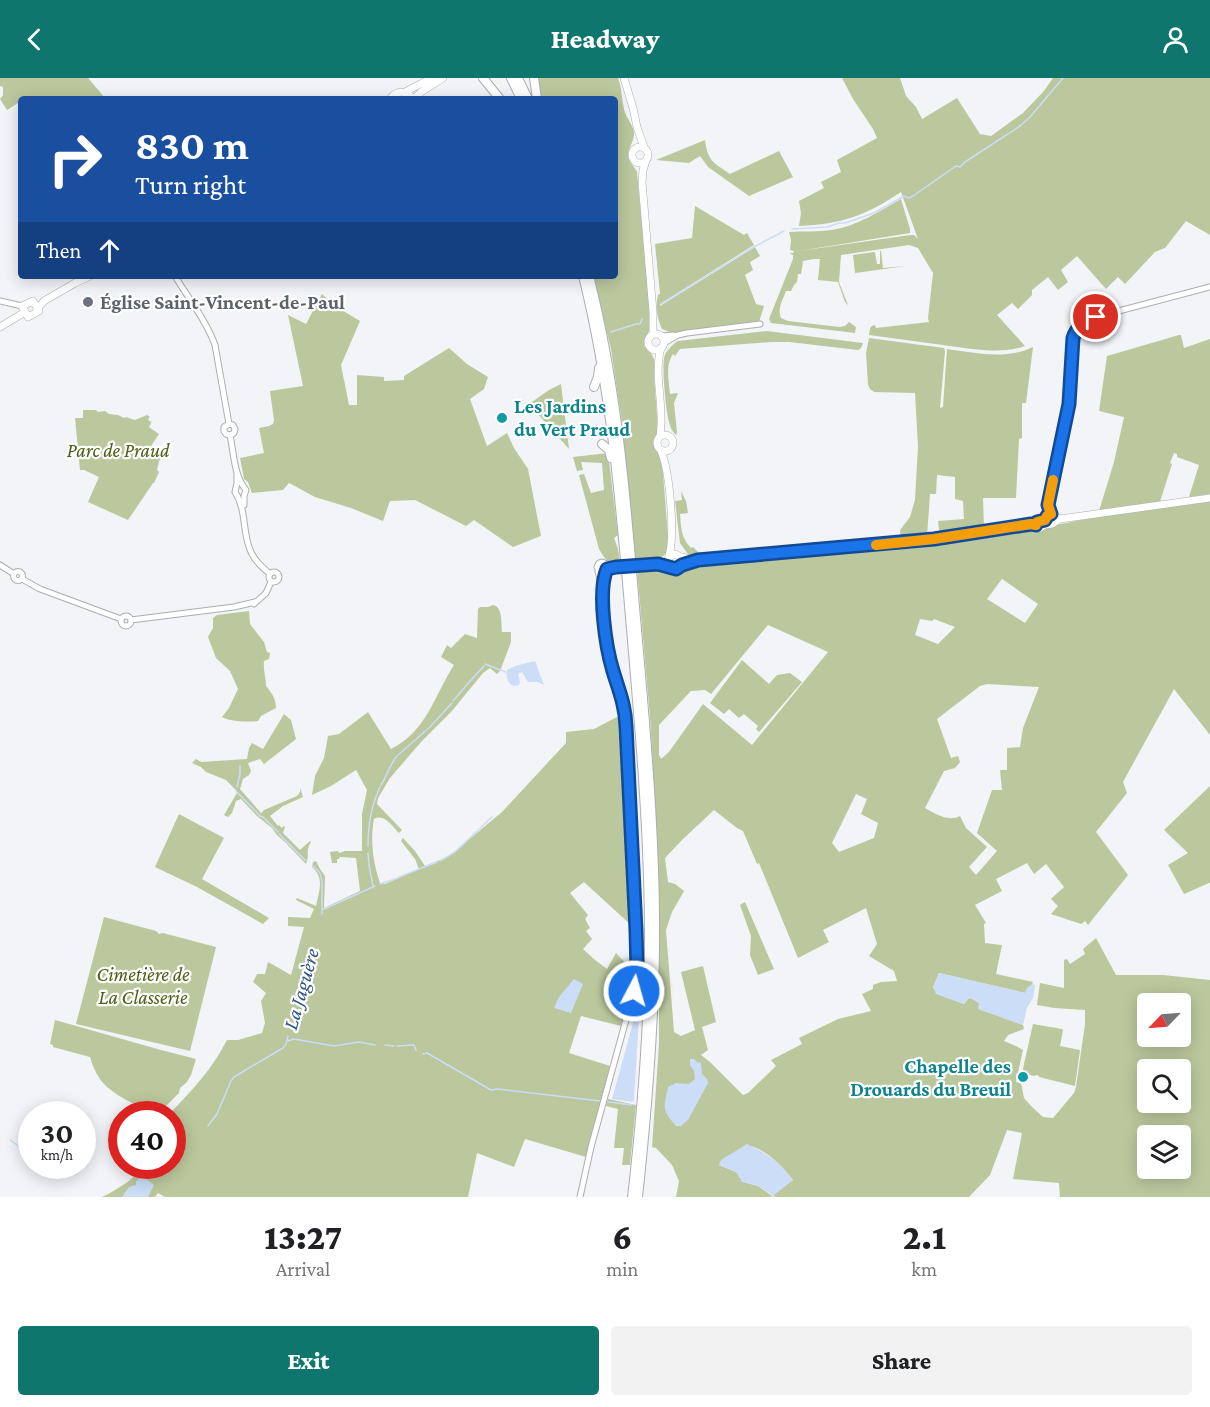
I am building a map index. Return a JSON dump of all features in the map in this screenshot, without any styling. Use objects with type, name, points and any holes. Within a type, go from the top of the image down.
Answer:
[{"type":"highway","points":[[483,78],[498,96]]},
{"type":"highway","points":[[511,78],[520,96]]},
{"type":"highway","points":[[518,78],[527,96]]},
{"type":"highway","points":[[535,79],[537,96]]},
{"type":"highway","points":[[584,279],[609,406],[641,757],[648,908],[648,985],[632,1197]]},
{"type":"highway","points":[[590,279],[610,372],[622,465],[652,834],[655,936],[653,1023],[638,1197]]},
{"type":"highway","points":[[594,387],[599,370],[595,343],[597,338]]},
{"type":"highway","points":[[602,444],[609,450],[617,479]]},
{"type":"main road","points":[[393,96],[432,78]]},
{"type":"main road","points":[[417,96],[443,78]]},
{"type":"main road","points":[[624,80],[640,147]]},
{"type":"main road","points":[[405,92],[411,96]]},
{"type":"main road","points":[[642,182],[643,168],[649,155],[648,151],[640,147],[633,150],[632,155],[642,182],[653,312],[660,339],[656,350],[652,349]]},
{"type":"main road","points":[[636,162],[646,161]]},
{"type":"main road","points":[[36,306],[84,279]]},
{"type":"main road","points":[[0,327],[33,301],[39,311],[28,317],[24,309]]},
{"type":"main road","points":[[653,312],[660,339],[657,363],[664,436]]},
{"type":"main road","points":[[657,363],[648,343],[650,338],[660,339]]},
{"type":"main road","points":[[664,436],[671,437],[673,446],[665,451],[658,448],[656,443],[664,436]]},
{"type":"main road","points":[[665,451],[672,538],[667,562],[669,567],[676,569],[698,560],[934,539],[1035,524],[1041,528],[1052,524],[1053,518],[1210,498]]},
{"type":"main road","points":[[672,538],[683,561],[682,565]]},
{"type":"main road","points":[[669,556],[675,554],[698,560]]},
{"type":"street","points":[[176,279],[215,345],[229,424],[235,429],[230,435],[239,487],[236,493],[241,496]]},
{"type":"street","points":[[1053,518],[1048,505],[1069,404],[1072,343],[1077,328],[1096,317],[1210,287]]},
{"type":"street","points":[[0,301],[24,309]]},
{"type":"street","points":[[660,339],[760,324]]},
{"type":"street","points":[[0,565],[14,574],[17,571],[21,572],[22,579],[40,589],[121,619],[123,616],[131,620],[234,607],[255,602],[266,593],[271,582],[268,578],[270,574],[251,552],[241,496],[246,490],[239,487]]},
{"type":"street","points":[[650,564],[669,556]]},
{"type":"street","points":[[580,1197],[591,1147],[632,998],[637,969],[635,875],[626,718],[611,664],[603,610],[602,586],[597,567],[603,562],[607,568],[602,586]]},
{"type":"street","points":[[598,571],[601,573],[607,568],[650,564],[669,567]]},
{"type":"green space","points":[[0,78],[88,78],[103,96],[18,96],[18,103],[7,110],[0,99],[3,95],[3,87],[0,86]]},
{"type":"green space","points":[[537,78],[618,78],[624,110],[633,130],[634,136],[628,157],[637,172],[651,320],[644,346],[654,359],[659,423],[653,443],[662,460],[668,537],[666,553],[660,558],[636,562],[621,416],[611,349],[594,279],[618,279],[618,96],[540,96]]},
{"type":"green space","points":[[842,78],[900,78],[906,96],[916,107],[922,119],[957,98],[980,134],[991,136],[1023,113],[1053,78],[1210,78],[1210,235],[1186,221],[1165,248],[1155,252],[1125,284],[1118,277],[1106,289],[1077,256],[1061,270],[1068,282],[1058,290],[1048,277],[1032,290],[1032,295],[1018,309],[1012,303],[997,315],[1025,346],[1012,349],[978,350],[869,335],[871,327],[875,325],[876,328],[929,322],[933,273],[918,248],[909,245],[841,255],[839,282],[848,305],[838,282],[818,280],[820,259],[803,261],[797,282],[791,291],[786,291],[782,301],[781,318],[788,321],[840,327],[849,322],[856,327],[855,333],[771,323],[769,319],[793,259],[793,255],[789,253],[794,251],[790,250],[789,232],[827,231],[841,228],[868,217],[901,199],[910,233],[799,251],[910,235],[918,239],[901,192],[864,213],[841,221],[799,226],[801,213],[799,201],[824,188],[821,182],[841,172],[837,160],[877,138]]},
{"type":"green space","points":[[705,140],[712,161],[730,174],[779,151],[793,177],[749,196],[708,167],[700,156],[689,163],[656,160]]},
{"type":"green space","points":[[695,206],[744,235],[747,233],[754,245],[660,306],[755,247],[760,256],[750,262],[753,270],[745,275],[756,304],[764,306],[759,322],[672,333],[662,329],[657,308],[660,294],[655,244],[692,238]]},
{"type":"green space","points":[[880,251],[883,268],[906,266],[855,273],[853,255],[874,252],[877,264],[880,264]]},
{"type":"green space","points":[[322,294],[335,306],[360,321],[341,365],[349,405],[357,405],[357,375],[384,377],[384,381],[404,380],[404,376],[449,348],[467,364],[488,377],[484,389],[470,399],[487,446],[507,433],[528,469],[541,536],[513,547],[474,520],[466,526],[415,500],[390,501],[383,521],[315,497],[289,483],[283,490],[252,493],[248,482],[244,479],[240,458],[264,453],[259,428],[273,424],[270,391],[303,386],[288,315],[306,324]]},
{"type":"green space","points":[[767,331],[863,343],[858,350],[789,342],[680,349],[675,356],[673,354],[668,369],[670,394],[678,393],[674,403],[676,435],[669,424],[664,388],[664,360],[672,345],[678,341]]},
{"type":"green space","points":[[1179,335],[1181,335],[1184,348],[1210,339],[1210,494],[1189,497],[1199,465],[1177,457],[1174,453],[1158,508],[1210,501],[1210,735],[1174,689],[1123,782],[1127,793],[1096,832],[1128,875],[1088,925],[1085,921],[1081,924],[1051,914],[1058,906],[1051,899],[1064,887],[1046,864],[1034,874],[1027,863],[996,879],[1002,891],[975,905],[986,923],[984,924],[985,943],[1002,945],[996,974],[1033,982],[1025,993],[939,973],[933,987],[937,994],[964,1004],[971,998],[979,1003],[979,1009],[1023,1025],[1024,1029],[1008,1035],[1004,1041],[1023,1050],[1016,1082],[1021,1083],[1024,1098],[1032,1107],[1043,1117],[1053,1118],[1074,1093],[1085,1024],[1085,1010],[1037,1005],[1040,983],[1064,988],[1064,960],[1067,959],[1070,964],[1085,954],[1083,949],[1096,938],[1116,975],[1163,975],[1210,980],[1210,1197],[1060,1197],[1059,1183],[1013,1179],[1022,1133],[1007,1130],[990,1175],[969,1197],[774,1197],[773,1195],[793,1180],[774,1160],[751,1146],[719,1165],[736,1172],[743,1182],[758,1186],[771,1197],[676,1197],[679,1181],[672,1165],[656,1148],[652,1147],[659,1044],[659,925],[650,717],[637,569],[656,568],[676,574],[687,566],[696,564],[926,543],[1061,524],[1101,516],[1099,511],[1114,462],[1124,417],[1099,411],[1107,356]],"holes":[[[1002,579],[1038,604],[1025,623],[987,599]],[[920,619],[932,621],[934,619],[955,627],[938,644],[915,635]],[[768,625],[828,652],[752,745],[703,704],[669,752],[661,759],[659,725],[691,691],[705,690],[711,694]],[[987,684],[1039,687],[1023,728],[1020,747],[1007,748],[1007,770],[1000,770],[1002,790],[992,790],[977,833],[997,851],[976,875],[969,867],[987,847],[966,828],[960,816],[947,818],[925,808],[944,771],[955,768],[960,762],[958,756],[951,758],[937,719],[980,686]],[[856,794],[867,799],[861,814],[878,823],[874,838],[839,852],[832,843]],[[714,810],[743,831],[757,864],[759,863],[798,958],[829,942],[823,930],[866,908],[877,944],[869,956],[894,971],[897,981],[881,982],[862,994],[871,1011],[838,1019],[799,1038],[802,1044],[771,1060],[776,1066],[743,1095],[701,1055],[708,1050],[702,1027],[716,1022],[703,966],[681,972],[695,1030],[681,1036],[674,1032],[666,930],[672,912],[684,891],[668,882],[665,858]]]},
{"type":"green space","points":[[869,338],[944,348],[940,408],[943,407],[947,349],[980,354],[1002,354],[1033,347],[1026,403],[1022,403],[1022,438],[1019,439],[1016,498],[983,498],[984,528],[940,536],[938,521],[964,519],[963,501],[955,499],[955,477],[937,475],[936,494],[930,494],[927,537],[901,541],[900,530],[910,517],[915,500],[918,446],[915,393],[874,392],[870,389],[866,353]]},
{"type":"green space","points":[[561,384],[569,449],[529,404]]},
{"type":"green space","name":"Parc de Praud","points":[[83,410],[105,411],[135,420],[147,415],[150,417],[148,419],[150,422],[152,421],[149,427],[159,434],[151,446],[163,456],[159,461],[157,470],[159,472],[128,520],[88,502],[99,477],[80,470],[75,418],[83,418]]},
{"type":"green space","points":[[608,453],[618,535],[614,538],[620,562],[607,560],[599,549],[579,475],[584,474],[591,493],[604,490],[602,463],[581,462],[583,470],[577,471],[573,457]]},
{"type":"green space","points":[[681,491],[688,513],[680,514],[683,536],[691,548],[704,554],[703,557],[688,557],[680,543],[675,501],[682,500]]},
{"type":"green space","points":[[496,606],[500,612],[502,632],[511,632],[511,642],[500,671],[497,674],[490,668],[483,673],[451,712],[390,778],[377,804],[402,830],[399,833],[384,819],[374,819],[372,843],[374,859],[380,883],[385,884],[419,869],[415,859],[401,841],[403,838],[425,866],[447,857],[502,812],[566,743],[566,732],[594,729],[617,717],[621,719],[620,722],[624,727],[633,923],[631,925],[584,882],[570,893],[588,915],[585,919],[590,928],[586,931],[592,939],[583,949],[607,969],[616,953],[630,968],[634,979],[621,1026],[581,1016],[569,1053],[610,1066],[586,1157],[525,1139],[514,1167],[477,1153],[468,1197],[165,1197],[158,1193],[155,1197],[102,1197],[130,1179],[186,1179],[186,1101],[181,1101],[201,1079],[227,1040],[238,1040],[262,1033],[265,1023],[261,1001],[266,993],[253,982],[257,974],[265,974],[268,962],[291,975],[304,927],[288,926],[288,917],[310,918],[314,909],[296,900],[297,898],[316,906],[320,880],[312,867],[313,862],[316,861],[325,876],[324,908],[360,891],[356,858],[340,857],[337,863],[332,863],[330,852],[362,851],[362,814],[367,790],[356,770],[312,795],[315,776],[324,758],[328,736],[339,734],[368,712],[391,749],[413,733],[428,712],[454,665],[441,657],[447,645],[451,648],[465,634],[477,638],[478,609]]},
{"type":"green space","points":[[249,611],[250,624],[264,642],[267,652],[270,653],[269,659],[264,661],[264,670],[266,686],[273,696],[276,708],[261,716],[258,721],[230,720],[222,717],[238,689],[230,671],[216,658],[208,637],[213,628],[213,618],[217,615]]},
{"type":"green space","points":[[742,660],[769,684],[777,675],[790,673],[802,682],[759,732],[756,729],[758,726],[744,714],[739,718],[729,709],[724,714],[710,703]]},
{"type":"green space","points":[[284,714],[291,720],[296,739],[264,764],[260,759],[248,763],[251,771],[243,779],[240,789],[261,813],[297,796],[300,788],[303,797],[283,806],[270,816],[278,826],[285,827],[283,833],[300,850],[311,842],[306,864],[241,799],[236,801],[228,817],[224,815],[237,793],[236,790],[226,780],[192,763],[196,759],[201,762],[247,759],[252,743],[263,749]]},
{"type":"green space","points":[[1210,786],[1210,883],[1184,894],[1168,865],[1188,853],[1164,830]]},
{"type":"green space","points":[[179,814],[224,838],[202,879],[269,918],[263,924],[197,887],[155,867]]},
{"type":"green space","points":[[745,902],[774,969],[758,975],[750,955],[751,936],[740,905]]},
{"type":"green space","name":"Cimetière de La Classerie","points":[[104,917],[156,931],[159,934],[163,933],[216,947],[190,1051],[76,1024]]},
{"type":"green space","points":[[55,1020],[196,1059],[187,1082],[171,1101],[129,1101],[105,1085],[97,1074],[90,1057],[53,1047],[50,1044]]},
{"type":"green space","points":[[1033,1024],[1062,1029],[1060,1046],[1080,1050],[1075,1086],[1022,1073]]},
{"type":"green space","points":[[608,1099],[636,1105],[630,1165],[622,1165],[624,1148],[614,1148],[618,1109],[606,1106]]},
{"type":"water","points":[[535,661],[544,685],[538,682],[528,682],[522,672],[518,674],[519,685],[514,686],[508,682],[507,670]]},
{"type":"water","points":[[939,973],[1025,993],[1032,984],[1035,985],[1033,998],[1027,1008],[1023,1025],[978,1009],[979,1003],[971,998],[964,1004],[936,994],[933,987]]},
{"type":"water","points":[[574,979],[583,984],[571,1013],[554,1008],[559,997]]},
{"type":"water","points":[[635,1016],[639,1016],[634,1100],[633,1102],[612,1099]]},
{"type":"water","points":[[690,1059],[701,1063],[702,1074],[708,1083],[688,1120],[681,1126],[676,1126],[666,1112],[665,1100],[668,1087],[676,1083],[689,1084],[695,1079]]},
{"type":"water","points":[[747,1144],[773,1159],[793,1180],[774,1195],[776,1197],[771,1197],[771,1194],[758,1186],[736,1180],[742,1181],[736,1172],[719,1165],[721,1160]]},
{"type":"water","points":[[146,1179],[154,1185],[148,1197],[122,1197],[129,1187],[136,1185],[136,1181]]},
{"type":"waterway","points":[[792,229],[827,227],[845,223],[874,213],[904,196],[909,198],[913,196],[1020,126],[1063,78]]},
{"type":"waterway","points":[[661,304],[784,231]]},
{"type":"waterway","points":[[611,332],[640,324],[642,319]]},
{"type":"waterway","points":[[485,664],[506,672]]},
{"type":"waterway","points":[[472,679],[484,666]]},
{"type":"waterway","points":[[453,701],[471,680]]},
{"type":"waterway","points":[[398,755],[430,727],[452,703]]},
{"type":"waterway","points":[[381,785],[397,756]]},
{"type":"waterway","points":[[237,787],[240,766]]},
{"type":"waterway","points":[[368,846],[374,801],[380,787]]},
{"type":"waterway","points":[[237,792],[278,832]]},
{"type":"waterway","points":[[440,861],[455,852],[492,817]]},
{"type":"waterway","points":[[279,834],[306,861]]},
{"type":"waterway","points":[[368,853],[373,886]]},
{"type":"waterway","points":[[399,877],[437,862]]},
{"type":"waterway","points":[[313,866],[320,873],[322,881],[322,914]]},
{"type":"waterway","points":[[380,884],[398,878]]},
{"type":"waterway","points":[[322,910],[375,886]]},
{"type":"waterway","name":"La Jaguère","points":[[208,1126],[217,1114],[234,1077],[283,1048],[288,1036]]},
{"type":"waterway","points":[[287,1041],[294,1039],[334,1046],[359,1042],[375,1045]]},
{"type":"waterway","points":[[385,1045],[394,1046]]},
{"type":"waterway","points":[[397,1046],[414,1045],[416,1050]]},
{"type":"waterway","points":[[423,1054],[427,1053],[491,1090],[600,1101]]},
{"type":"waterway","points":[[609,1102],[632,1105]]},
{"type":"waterway","points":[[10,1140],[18,1146]]},
{"type":"slow traffic","points":[[876,545],[1036,525],[1037,522],[1045,520],[1051,514],[1048,505],[1053,480]]},
{"type":"place","name":"Église Saint-Vincent-de-Paul","points":[[88,302]]},
{"type":"place","name":"Les Jardins du Vert Praud","points":[[502,418]]},
{"type":"place","name":"Chapelle des Drouards du Breuil","points":[[1023,1077]]},
{"type":"route","points":[[634,991],[637,969],[634,856],[626,726],[623,701],[611,664],[603,610],[602,586],[607,569],[650,564],[665,565],[676,569],[698,560],[899,543],[1036,525],[1037,522],[1045,520],[1051,514],[1048,505],[1069,404],[1073,338],[1080,325],[1096,317]]}]
